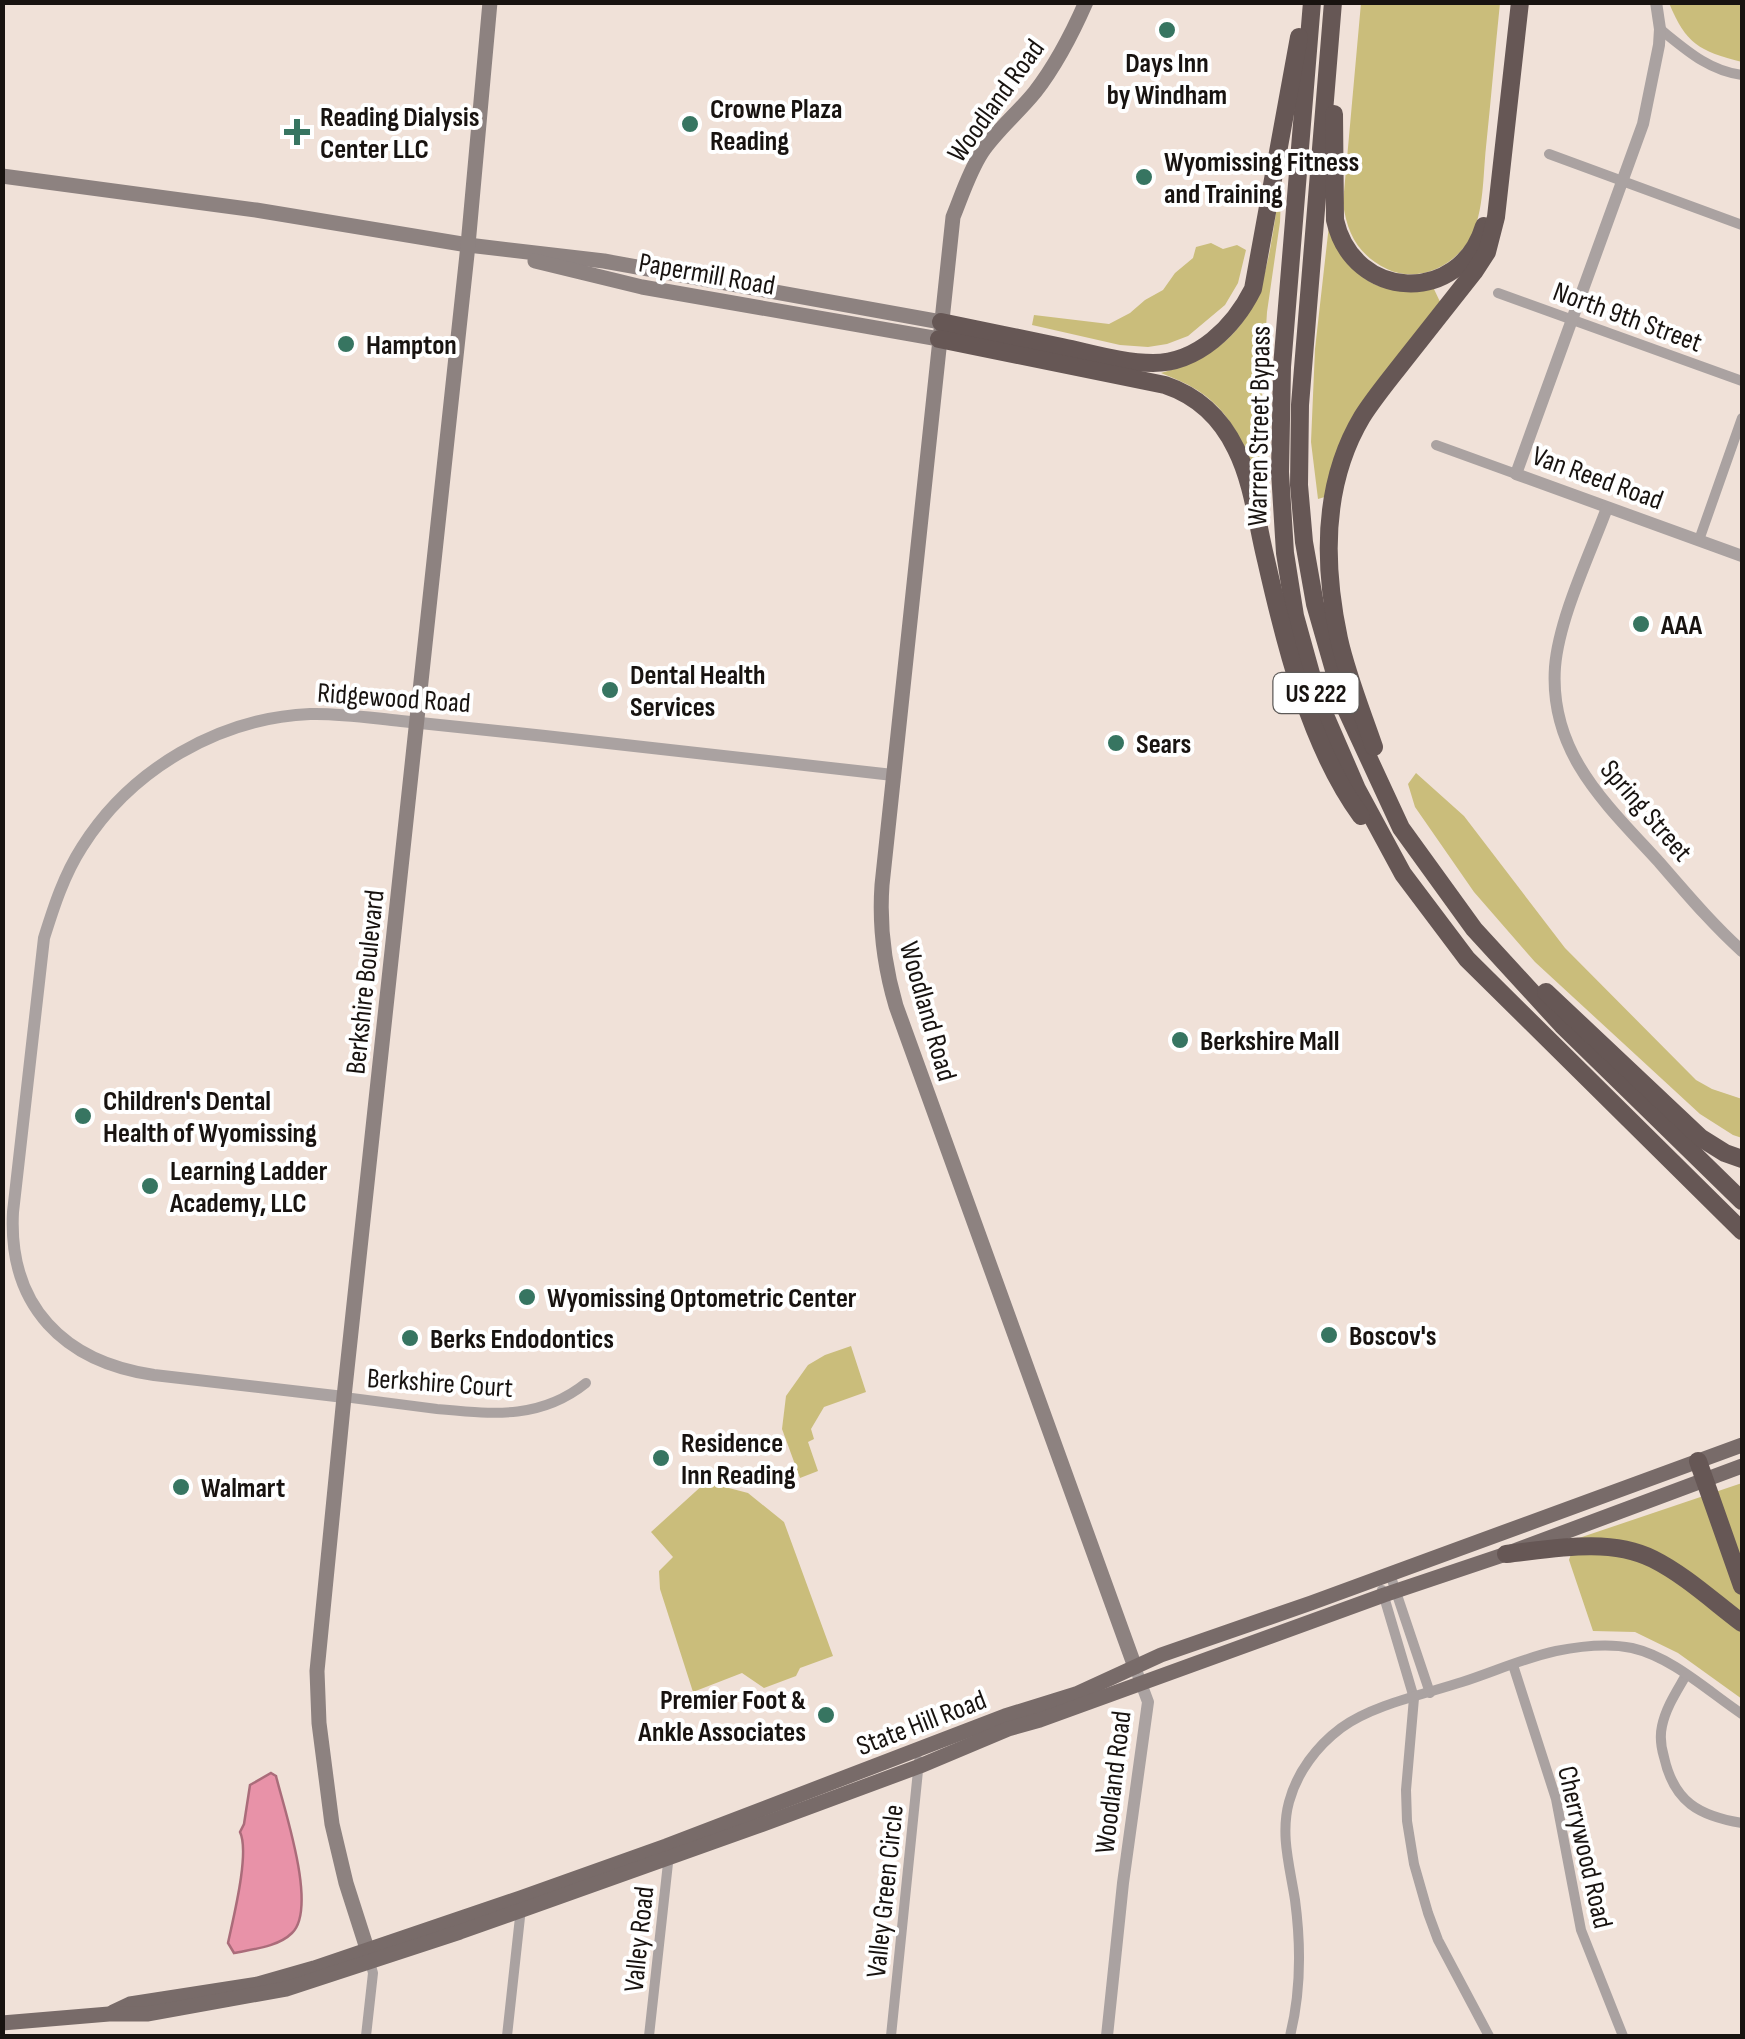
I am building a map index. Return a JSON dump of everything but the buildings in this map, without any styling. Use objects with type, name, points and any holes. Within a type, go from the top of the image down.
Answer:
[{"type":"highway","points":[[940,331],[1154,364],[1197,352],[1218,335],[1238,314],[1253,289],[1309,2]]},
{"type":"highway","name":"Warren Street Bypass","points":[[1309,2],[1282,367],[1280,472],[1294,616],[1318,699],[1357,789],[1402,874],[1466,959],[1742,1232]]},
{"type":"highway","name":"Warren Street Bypass","points":[[1333,2],[1300,404],[1299,484],[1315,604],[1344,705],[1401,828],[1474,929],[1562,1025],[1742,1201]]},
{"type":"highway","points":[[1342,2],[1334,125],[1337,231],[1349,252],[1368,271],[1389,281],[1409,284],[1441,278],[1465,260],[1479,240],[1487,206],[1510,2]]},
{"type":"highway","points":[[1401,828],[1339,642],[1329,566],[1329,516],[1337,472],[1363,416],[1487,252],[1496,217],[1520,2]]},
{"type":"highway","points":[[940,331],[1165,385],[1191,396],[1216,418],[1238,452],[1246,474],[1274,594],[1304,697],[1325,752],[1346,796],[1402,874]]},
{"type":"highway","points":[[1474,929],[1701,1138],[1742,1159]]},
{"type":"highway","points":[[1706,1469],[1742,1557]]},
{"type":"highway","points":[[1706,1469],[1742,1586]]},
{"type":"highway","points":[[1506,1554],[1582,1547],[1642,1554],[1669,1569],[1742,1624]]},
{"type":"main road","name":"Berkshire Boulevard","points":[[369,1955],[346,1883],[322,1762],[317,1704],[320,1644],[468,245],[490,2]]},
{"type":"main road","name":"Woodland Road","points":[[1086,2],[1069,39],[1035,92],[982,152],[953,217],[880,913],[882,950],[890,984],[1138,1674]]},
{"type":"main road","name":"Papermill Road","points":[[2,176],[256,210],[468,245],[642,288],[940,331]]},
{"type":"main road","name":"State Hill Road","points":[[2,2023],[148,2014],[286,1989],[369,1955],[1008,1729],[1138,1674],[1506,1554],[1706,1469],[1742,1445]]},
{"type":"main road","name":"State Hill Road","points":[[1138,1674],[1161,1655],[1384,1576],[1706,1469],[1742,1466]]},
{"type":"street","points":[[1516,474],[1644,124],[1660,45],[1656,2]]},
{"type":"street","points":[[1660,29],[1688,53],[1724,72],[1742,75]]},
{"type":"street","points":[[1549,154],[1742,225]]},
{"type":"street","name":"North 9th Street","points":[[1498,293],[1742,381]]},
{"type":"street","points":[[1699,540],[1742,418]]},
{"type":"street","name":"Van Reed Road","points":[[1436,446],[1742,556]]},
{"type":"street","name":"Spring Street","points":[[1607,508],[1559,637],[1555,683],[1564,736],[1598,794],[1742,951]]},
{"type":"street","name":"Ridgewood Road","points":[[344,1397],[125,1370],[90,1358],[51,1327],[24,1287],[15,1259],[12,1227],[44,938],[68,872],[112,808],[132,788],[192,746],[239,727],[306,714],[417,722],[894,775]]},
{"type":"street","name":"Berkshire Court","points":[[344,1397],[512,1414],[560,1400],[586,1383]]},
{"type":"street","points":[[1384,1576],[1422,1696],[1406,1790],[1414,1864],[1438,1940],[1489,2036]]},
{"type":"street","points":[[1290,2036],[1297,1993],[1298,1944],[1286,1848],[1289,1802],[1308,1762],[1330,1737],[1366,1714],[1556,1651],[1591,1646],[1633,1648],[1652,1655],[1742,1714]]},
{"type":"street","name":"Cherrywood Road","points":[[1513,1666],[1556,1800],[1581,1930],[1623,2036]]},
{"type":"street","name":"Woodland Road","points":[[1107,2036],[1148,1702],[1138,1674]]},
{"type":"street","points":[[1686,1675],[1669,1704],[1661,1728],[1668,1772],[1676,1789],[1690,1804],[1708,1816],[1742,1823]]},
{"type":"street","name":"Valley Green Circle","points":[[891,2036],[918,1758]]},
{"type":"street","name":"Valley Road","points":[[650,2036],[668,1852]]},
{"type":"street","points":[[507,2036],[520,1904]]},
{"type":"street","points":[[366,2036],[373,1974],[369,1955]]},
{"type":"shaded area","points":[[1361,3],[1500,3],[1478,216],[1464,247],[1435,270],[1411,274],[1387,269],[1368,257],[1356,242],[1345,214]]},
{"type":"shaded area","points":[[1669,3],[1742,3],[1742,62],[1696,44]]},
{"type":"shaded area","points":[[1282,175],[1261,408],[1267,542],[1254,478],[1229,420],[1197,390],[1161,373],[1197,360],[1223,343],[1243,322],[1265,271]]},
{"type":"shaded area","points":[[1329,225],[1345,257],[1360,275],[1393,289],[1433,287],[1442,306],[1407,349],[1328,496],[1318,499],[1311,442],[1315,349]]},
{"type":"shaded area","points":[[1211,243],[1223,249],[1237,245],[1246,250],[1238,283],[1225,305],[1188,336],[1148,347],[1120,345],[1032,325],[1034,315],[1109,324],[1163,290],[1193,258],[1196,247]]},
{"type":"shaded area","points":[[1416,773],[1464,816],[1565,948],[1696,1080],[1742,1099],[1742,1138],[1700,1114],[1535,962],[1474,892],[1415,807],[1408,784]]},
{"type":"shaded area","points":[[851,1346],[866,1392],[824,1407],[811,1429],[814,1439],[808,1442],[818,1471],[800,1478],[782,1429],[786,1396],[808,1365]]},
{"type":"shaded area","points":[[706,1482],[748,1493],[784,1522],[833,1656],[764,1688],[742,1673],[693,1692],[660,1589],[659,1571],[673,1557],[651,1532]]},
{"type":"shaded area","points":[[1742,1483],[1742,1699],[1678,1653],[1635,1632],[1593,1631],[1569,1560],[1576,1539]]},
{"type":"shaded area","points":[[271,1773],[276,1776],[297,1858],[302,1903],[299,1920],[292,1933],[280,1941],[234,1953],[228,1943],[242,1870],[240,1832],[250,1785]]},
{"type":"place","name":"Days Inn by Windham","points":[[1167,30]]},
{"type":"place","name":"Crowne Plaza Reading","points":[[690,124]]},
{"type":"place","name":"Reading Dialysis Center LLC","points":[[297,132]]},
{"type":"place","name":"Wyomissing Fitness and Training","points":[[1144,177]]},
{"type":"place","name":"Hampton","points":[[346,344]]},
{"type":"place","name":"AAA","points":[[1641,624]]},
{"type":"place","name":"Dental Health Services","points":[[610,690]]},
{"type":"place","name":"Sears","points":[[1116,743]]},
{"type":"place","name":"Berkshire Mall","points":[[1180,1040]]},
{"type":"place","name":"Children's Dental Health of Wyomissing","points":[[83,1116]]},
{"type":"place","name":"Learning Ladder Academy, LLC","points":[[150,1186]]},
{"type":"place","name":"Wyomissing Optometric Center","points":[[527,1297]]},
{"type":"place","name":"Boscov's","points":[[1329,1335]]},
{"type":"place","name":"Berks Endodontics","points":[[410,1338]]},
{"type":"place","name":"Residence Inn Reading","points":[[661,1458]]},
{"type":"place","name":"Walmart","points":[[181,1487]]},
{"type":"place","name":"Premier Foot & Ankle Associates","points":[[826,1715]]}]
